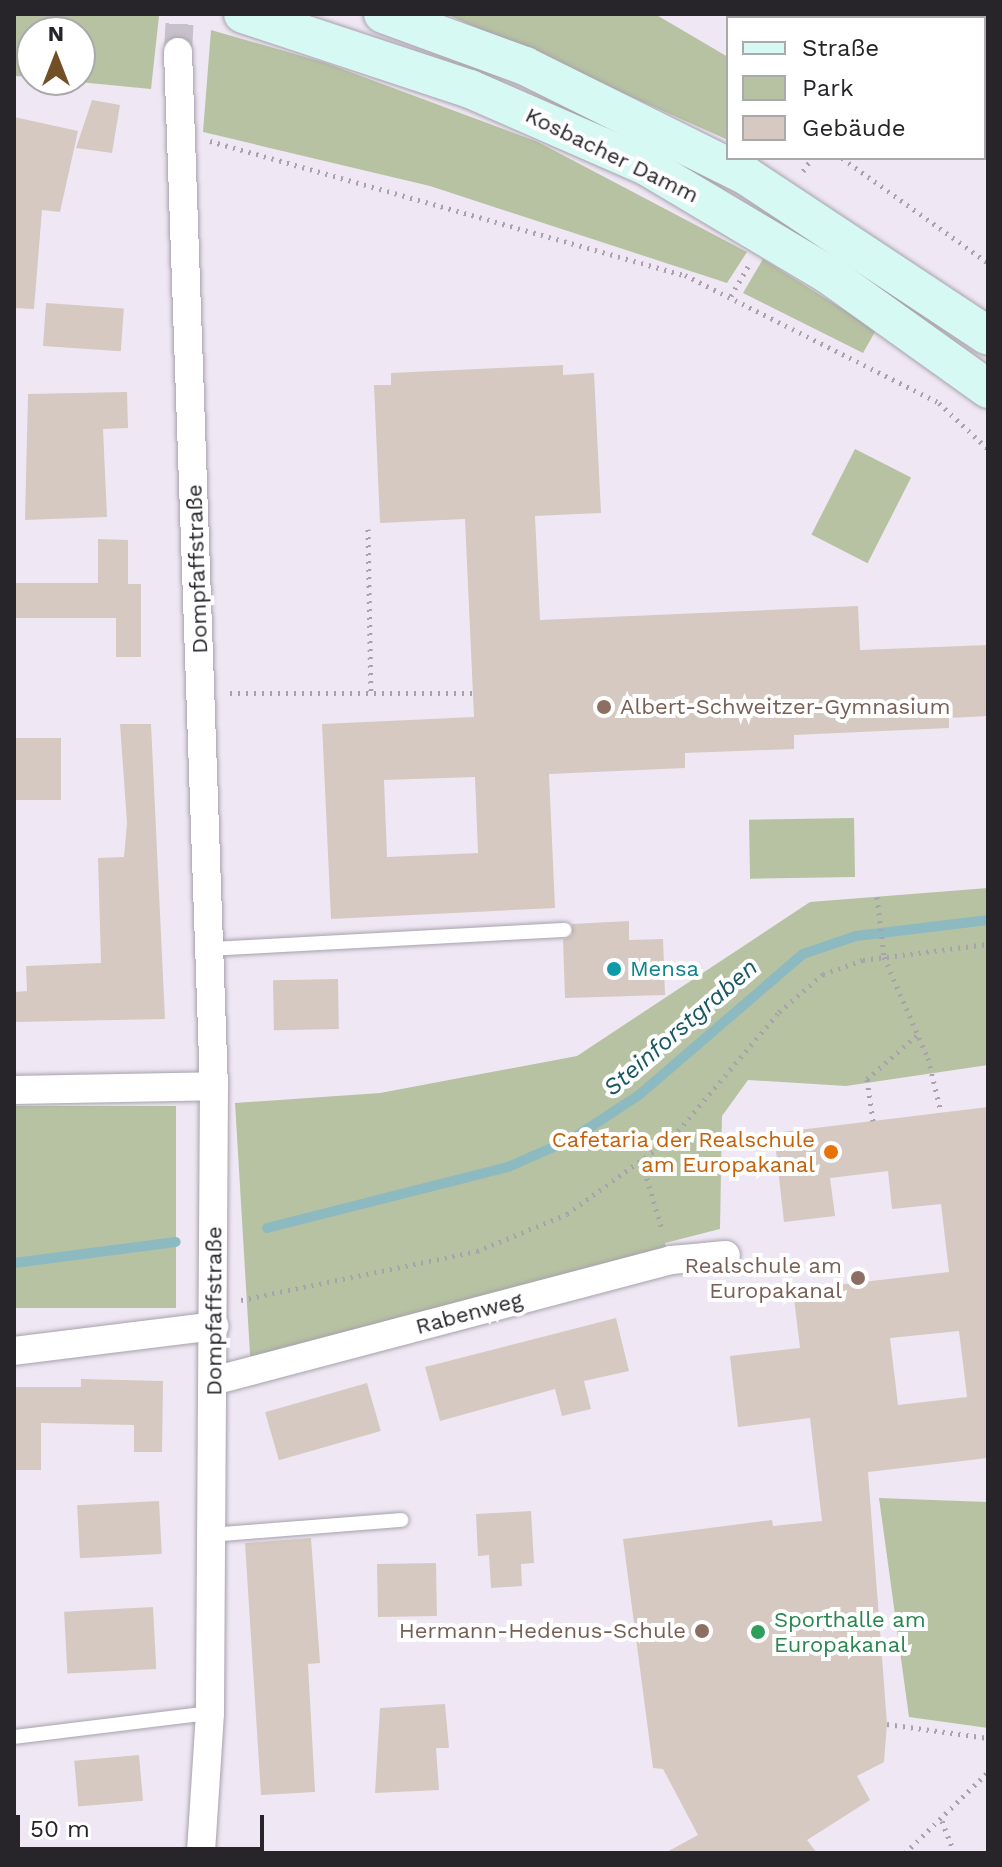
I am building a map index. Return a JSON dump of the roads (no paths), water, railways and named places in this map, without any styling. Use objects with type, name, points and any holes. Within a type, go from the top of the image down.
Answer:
[{"type":"street","name":"Kosbacher Damm","points":[[243,14],[470,89],[646,166],[829,275],[988,389]]},
{"type":"street","name":"Kosbacher Damm","points":[[383,14],[525,66],[745,175],[988,336]]},
{"type":"street","name":"Dompfaffstraße","points":[[178,52],[214,1086],[210,1713],[201,1853]]},
{"type":"street","points":[[14,1090],[214,1086]]},
{"type":"street","name":"Rabenweg","points":[[213,1381],[671,1260],[726,1255]]},
{"type":"street","points":[[14,1351],[214,1315]]},
{"type":"lane","points":[[210,949],[564,930]]},
{"type":"lane","points":[[210,1535],[401,1520]]},
{"type":"lane","points":[[14,1737],[210,1713]]},
{"type":"waterway","name":"Steinforstgraben","points":[[267,1228],[508,1167],[572,1139],[639,1095],[803,954],[856,936],[988,920]]},
{"type":"waterway","name":"Steinforstgraben","points":[[14,1263],[176,1242]]},
{"type":"tunnel","points":[[178,52],[180,14]]},
{"type":"place","name":"Albert-Schweitzer-Gymnasium","points":[[604,707]]},
{"type":"place","name":"Mensa","points":[[614,969]]},
{"type":"place","name":"Cafetaria der Realschule am Europakanal","points":[[831,1152]]},
{"type":"place","name":"Realschule am Europakanal","points":[[858,1278]]},
{"type":"place","name":"Hermann-Hedenus-Schule","points":[[702,1631]]},
{"type":"place","name":"Sporthalle am Europakanal","points":[[758,1632]]}]
